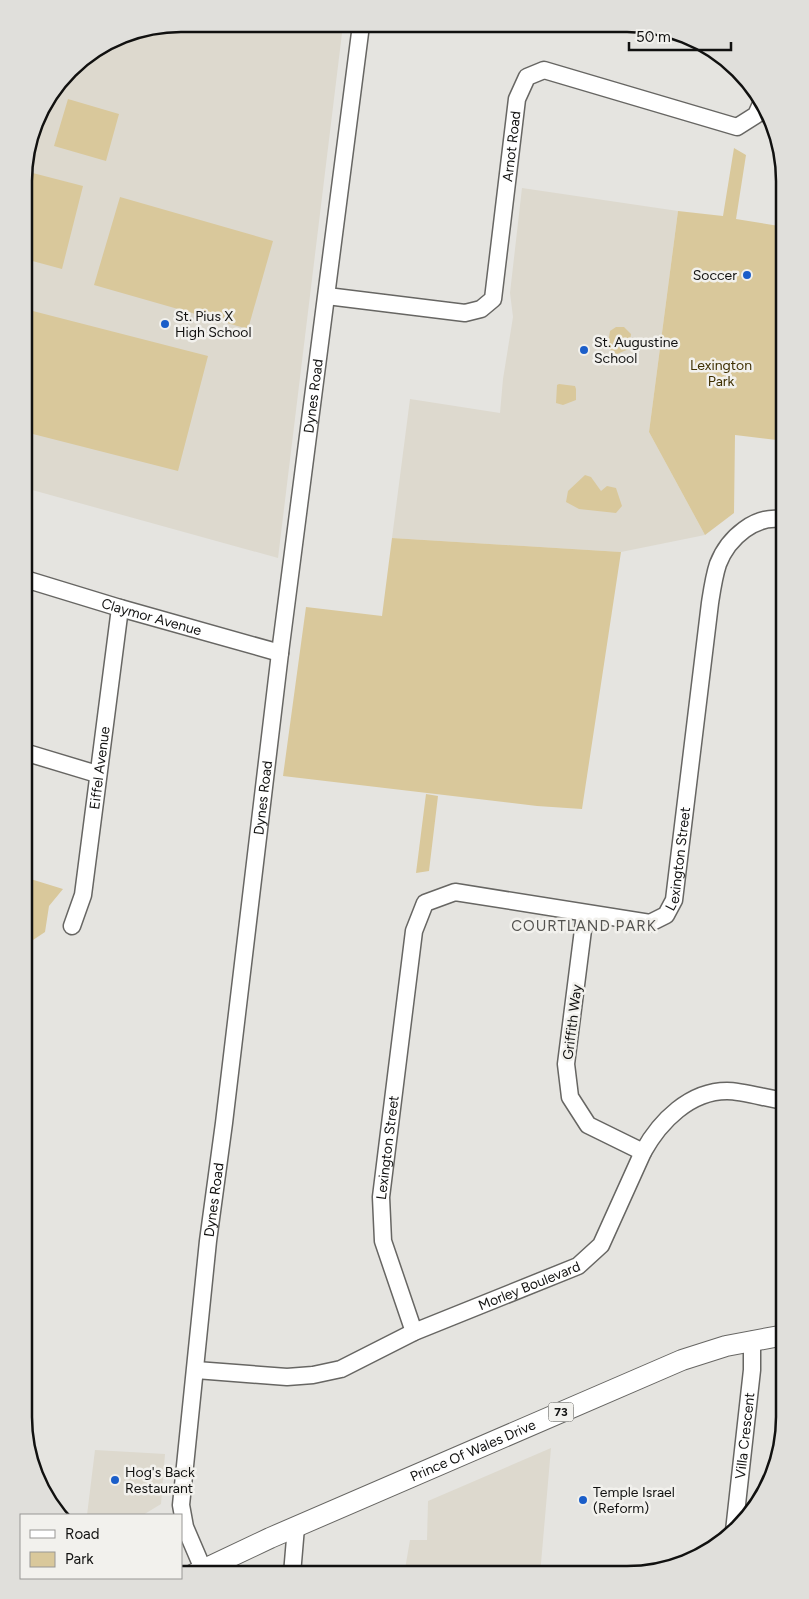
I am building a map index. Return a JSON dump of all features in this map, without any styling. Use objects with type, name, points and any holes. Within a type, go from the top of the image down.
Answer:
[{"type":"main road","name":"Prince Of Wales Drive","points":[[212,1566],[296,1527],[682,1360],[726,1346],[776,1336]]},
{"type":"street","name":"Dynes Road","points":[[197,1566],[185,1527],[181,1505],[208,1241],[224,1124],[280,652],[360,33]]},
{"type":"street","name":"Arnot Road","points":[[327,296],[466,313],[481,309],[493,299],[517,99],[527,77],[544,70],[737,127],[756,116],[758,111]]},
{"type":"street","name":"Lexington Street","points":[[414,1332],[383,1241],[381,1197],[414,931],[425,902],[455,892],[650,923],[666,915],[674,900],[710,602],[717,565],[729,543],[750,526],[765,520],[776,520]]},
{"type":"street","name":"Claymor Avenue","points":[[33,581],[120,608],[280,652]]},
{"type":"street","name":"Eiffel Avenue","points":[[72,926],[83,895],[97,774],[120,608]]},
{"type":"street","points":[[33,755],[97,774]]},
{"type":"street","name":"Griffith Way","points":[[585,914],[566,1064],[570,1097],[588,1125],[643,1152]]},
{"type":"street","name":"Morley Boulevard","points":[[196,1370],[287,1377],[314,1376],[340,1369],[414,1332],[578,1266],[600,1245],[643,1152],[649,1141],[670,1116],[696,1097],[727,1091],[776,1100]]},
{"type":"street","name":"Villa Crescent","points":[[735,1520],[751,1381],[752,1340]]},
{"type":"street","points":[[293,1566],[296,1527]]},
{"type":"shaded area","name":"St. Pius X High School","points":[[172,33],[342,33],[278,558],[33,490],[33,172],[35,152],[48,115],[69,83],[83,69],[107,52],[133,40],[152,35]]},
{"type":"shaded area","name":"St. Augustine School","points":[[522,188],[678,211],[649,432],[705,535],[621,552],[392,538],[410,399],[500,413],[503,379],[513,317],[510,293]]},
{"type":"shaded area","points":[[551,1448],[541,1566],[406,1566],[410,1540],[427,1540],[428,1501]]},
{"type":"shaded area","points":[[95,1450],[165,1454],[161,1504],[145,1514],[87,1514]]},
{"type":"green space","points":[[68,99],[119,114],[106,161],[54,146]]},
{"type":"green space","name":"Lexington Park","points":[[734,148],[746,155],[736,219],[776,226],[776,440],[735,435],[734,513],[705,535],[649,432],[678,211],[723,216]]},
{"type":"green space","points":[[33,173],[83,186],[62,269],[33,261]]},
{"type":"green space","points":[[120,197],[273,241],[248,329],[94,285]]},
{"type":"green space","points":[[33,311],[208,356],[178,471],[33,434]]},
{"type":"green space","points":[[616,327],[624,327],[631,334],[629,349],[617,354],[611,352],[608,343],[610,331]]},
{"type":"green space","points":[[557,385],[575,386],[576,400],[563,405],[556,403]]},
{"type":"green space","points":[[585,475],[591,477],[601,491],[607,486],[616,488],[622,506],[616,513],[579,509],[566,502],[568,491]]},
{"type":"green space","points":[[392,538],[621,552],[582,809],[537,806],[283,776],[306,607],[382,616]]},
{"type":"green space","points":[[426,794],[438,796],[429,871],[416,873]]},
{"type":"green space","points":[[32,880],[63,889],[49,906],[45,932],[32,940]]},
{"type":"place","name":"Soccer","points":[[747,275]]},
{"type":"place","name":"St. Pius X High School","points":[[165,324]]},
{"type":"place","name":"St. Augustine School","points":[[584,350]]},
{"type":"place","name":"Hog's Back Restaurant","points":[[115,1480]]},
{"type":"place","name":"Temple Israel (Reform)","points":[[583,1500]]},
{"type":"district","name":"COURTLAND PARK","points":[[584,926]]}]
